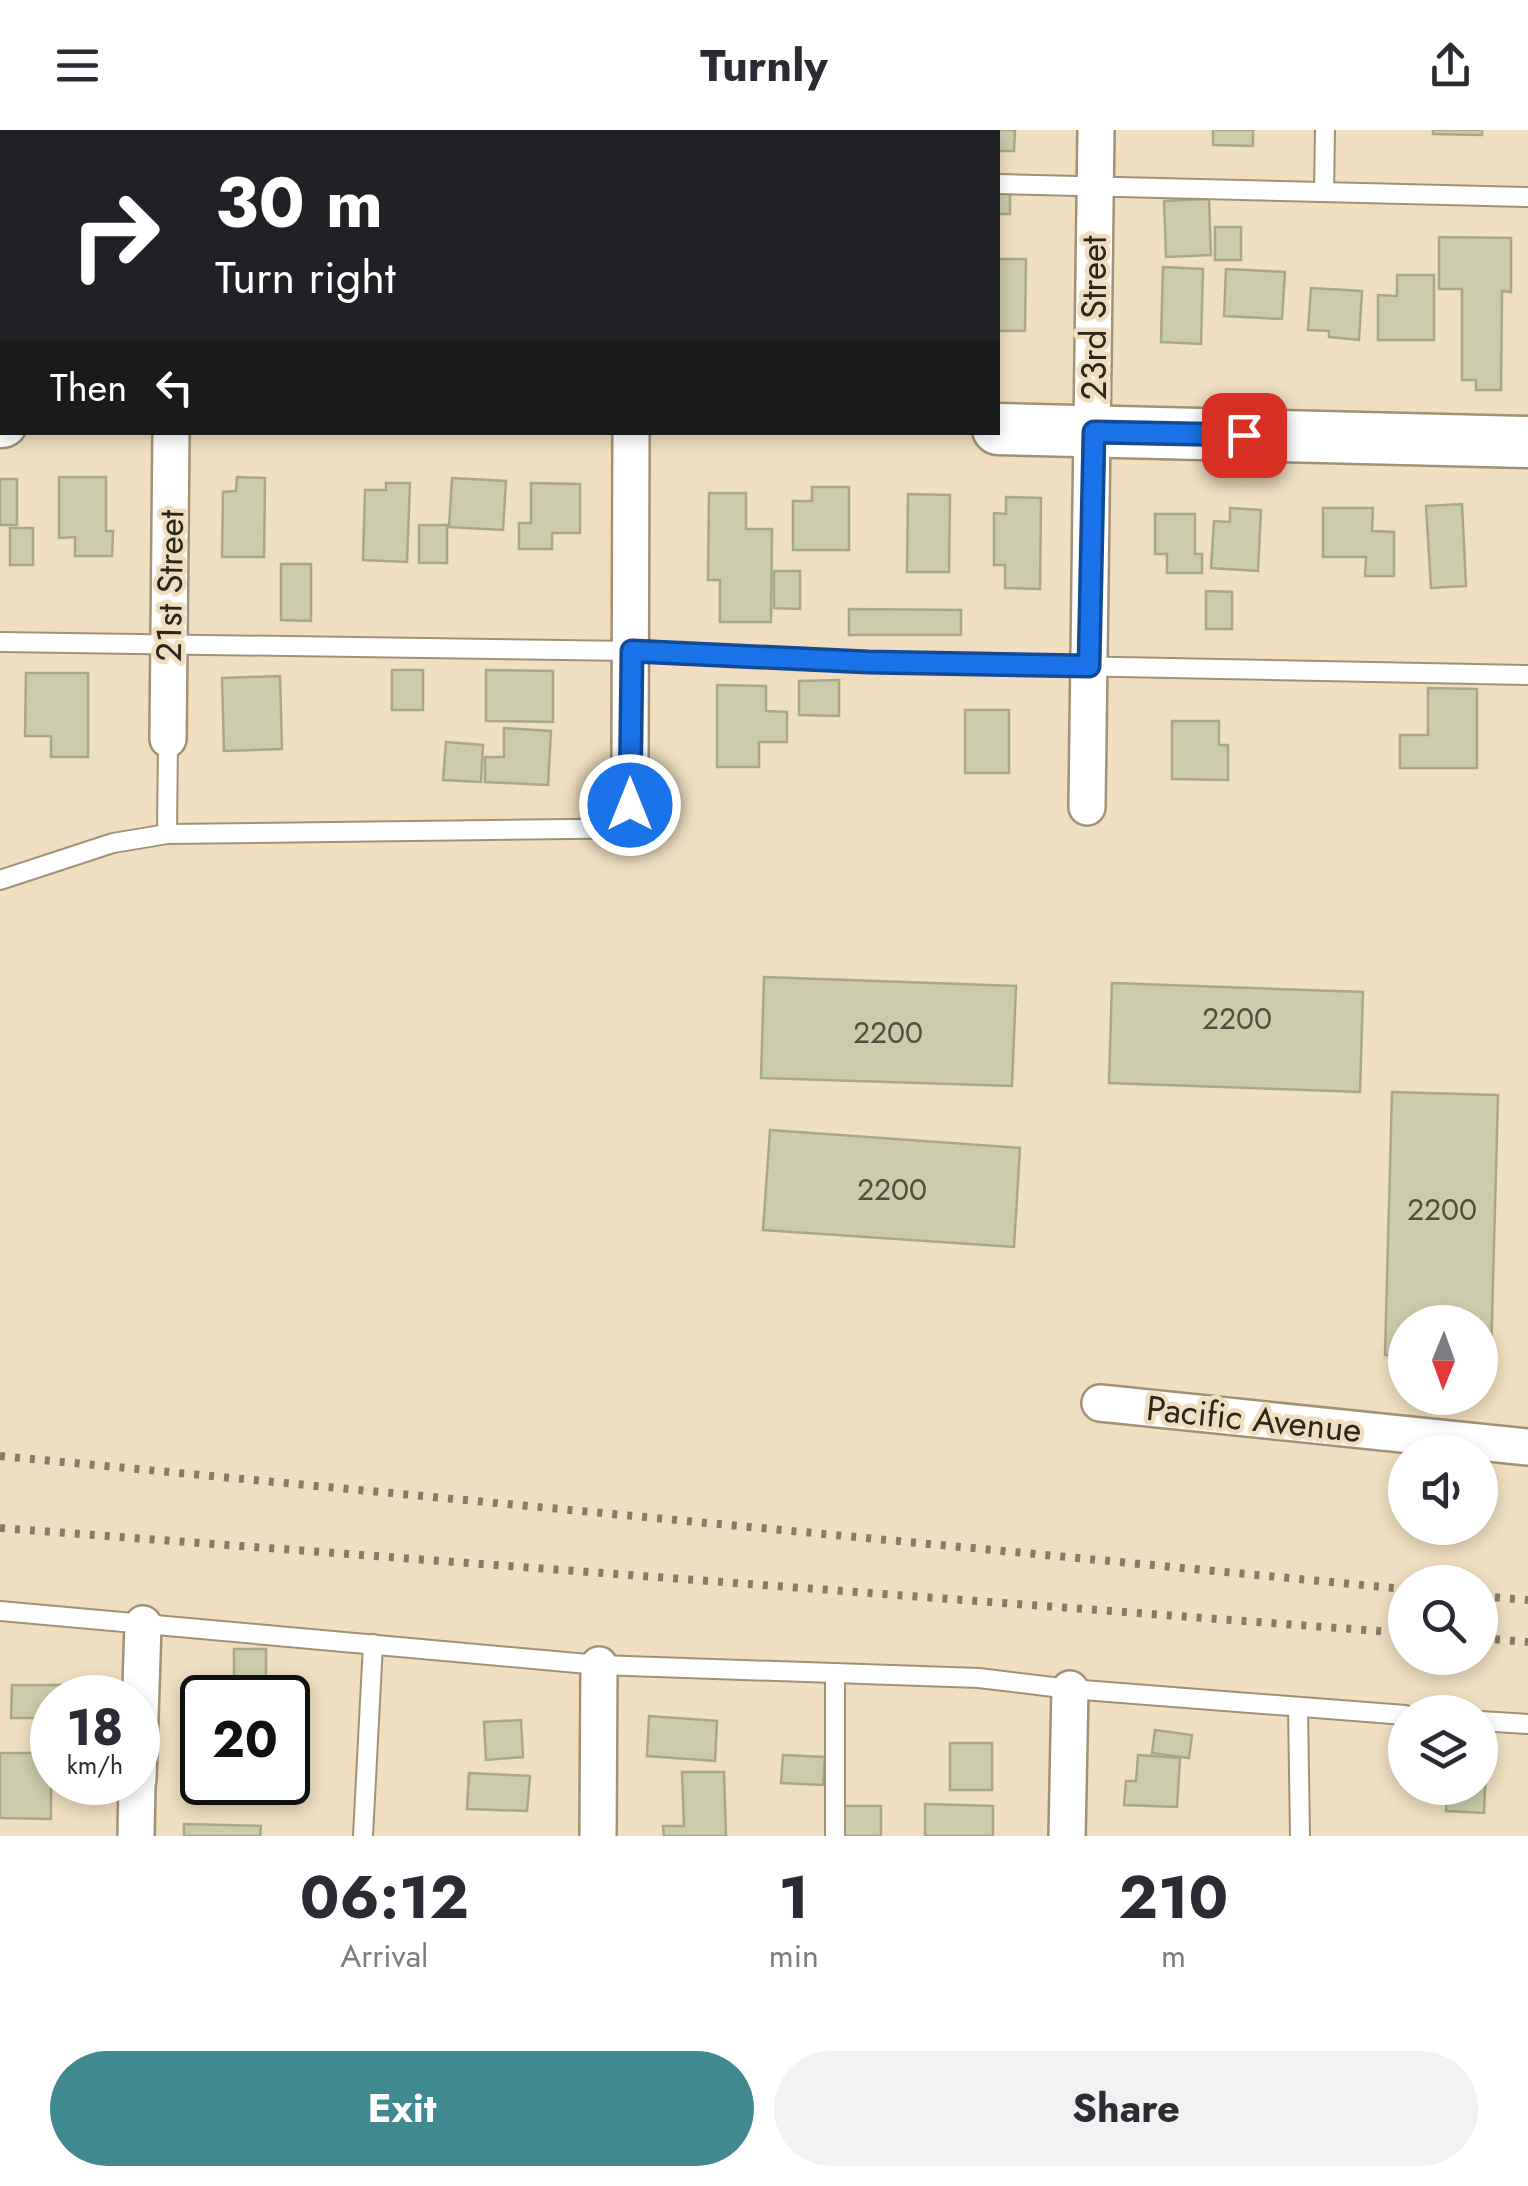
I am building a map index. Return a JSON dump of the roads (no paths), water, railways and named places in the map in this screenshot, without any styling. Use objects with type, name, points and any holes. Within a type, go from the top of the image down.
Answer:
[{"type":"street","name":"23rd Street","points":[[1087,807],[1096,130]]},
{"type":"street","points":[[1000,429],[1528,442]]},
{"type":"street","name":"21st Street","points":[[168,739],[171,435]]},
{"type":"street","points":[[630,435],[630,764]]},
{"type":"street","name":"Pacific Avenue","points":[[1100,1403],[1528,1447]]},
{"type":"street","points":[[141,1675],[143,1624]]},
{"type":"street","points":[[598,1836],[599,1665]]},
{"type":"street","points":[[1067,1836],[1070,1689]]},
{"type":"street","points":[[136,1836],[137,1805]]},
{"type":"lane","points":[[1324,192],[1325,130]]},
{"type":"lane","points":[[1000,184],[1528,197]]},
{"type":"lane","points":[[0,642],[632,651],[868,662],[1528,674]]},
{"type":"lane","points":[[167,834],[168,739]]},
{"type":"lane","points":[[0,880],[113,843],[167,834],[654,828],[630,805],[630,764]]},
{"type":"lane","points":[[0,1612],[599,1665],[979,1678],[1070,1689],[1388,1714]]},
{"type":"lane","points":[[363,1836],[373,1644]]},
{"type":"lane","points":[[835,1673],[835,1836]]},
{"type":"lane","points":[[1298,1707],[1300,1836]]},
{"type":"lane","points":[[1498,1722],[1528,1724]]},
{"type":"railway","points":[[0,1456],[1388,1587]]},
{"type":"railway","points":[[0,1528],[1388,1632]]},
{"type":"railway","points":[[1498,1598],[1528,1600]]},
{"type":"railway","points":[[1498,1640],[1528,1642]]}]
